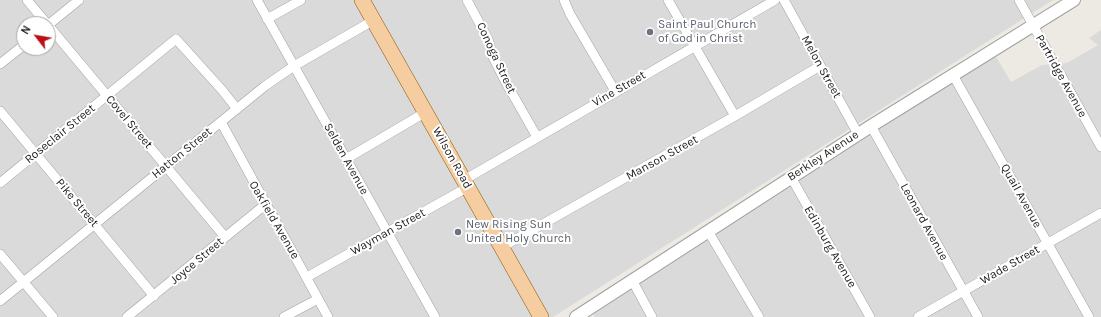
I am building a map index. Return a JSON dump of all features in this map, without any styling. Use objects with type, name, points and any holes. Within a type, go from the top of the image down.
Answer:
[{"type":"main road","name":"Wilson Road","points":[[362,0],[541,317]]},
{"type":"street","name":"Covel Street","points":[[27,0],[40,16]]},
{"type":"street","points":[[56,19],[79,0]]},
{"type":"street","name":"Selden Avenue","points":[[257,0],[435,317]]},
{"type":"street","points":[[267,19],[301,0]]},
{"type":"street","name":"Conoga Street","points":[[467,0],[488,38],[493,57],[504,79],[537,137]]},
{"type":"street","points":[[564,0],[570,14],[615,91]]},
{"type":"street","points":[[668,0],[735,116]]},
{"type":"street","name":"Vine Street","points":[[466,184],[537,137],[775,0]]},
{"type":"street","name":"Melon Street","points":[[784,0],[858,134]]},
{"type":"street","name":"Partridge Avenue","points":[[1019,0],[1101,147]]},
{"type":"street","name":"Berkley Avenue","points":[[576,317],[870,126],[1074,0]]},
{"type":"street","name":"Hatton Street","points":[[0,301],[265,86],[294,66],[374,20]]},
{"type":"street","name":"Covel Street","points":[[56,34],[225,237]]},
{"type":"street","name":"Roseclair Street","points":[[0,182],[176,39],[237,109]]},
{"type":"street","points":[[0,64],[16,51]]},
{"type":"street","name":"Manson Street","points":[[502,247],[735,116],[820,66]]},
{"type":"street","name":"Quail Avenue","points":[[954,75],[1088,317]]},
{"type":"street","name":"Pike Street","points":[[0,111],[154,296]]},
{"type":"street","points":[[346,159],[426,112]]},
{"type":"street","name":"Oakfield Avenue","points":[[221,122],[328,317]]},
{"type":"street","name":"Leonard Avenue","points":[[870,126],[978,317]]},
{"type":"street","name":"Edinburg Avenue","points":[[790,177],[870,317]]},
{"type":"street","name":"Wayman Street","points":[[307,277],[387,232],[466,184]]},
{"type":"street","name":"Joyce Street","points":[[127,317],[266,204]]},
{"type":"street","name":"Wade Street","points":[[918,317],[1101,213]]},
{"type":"street","points":[[708,231],[759,317]]},
{"type":"street","points":[[0,254],[53,317]]},
{"type":"street","points":[[632,280],[652,317]]},
{"type":"street","points":[[284,317],[318,299]]},
{"type":"shaded area","points":[[0,0],[1053,0],[553,317],[0,317]]},
{"type":"shaded area","points":[[1101,30],[1101,317],[595,317],[593,314],[995,55],[1011,82],[1042,65],[1067,63],[1098,45],[1089,38]]},
{"type":"place","name":"Saint Paul Church of God in Christ","points":[[650,32]]},
{"type":"place","name":"New Rising Sun United Holy Church","points":[[458,232]]}]
